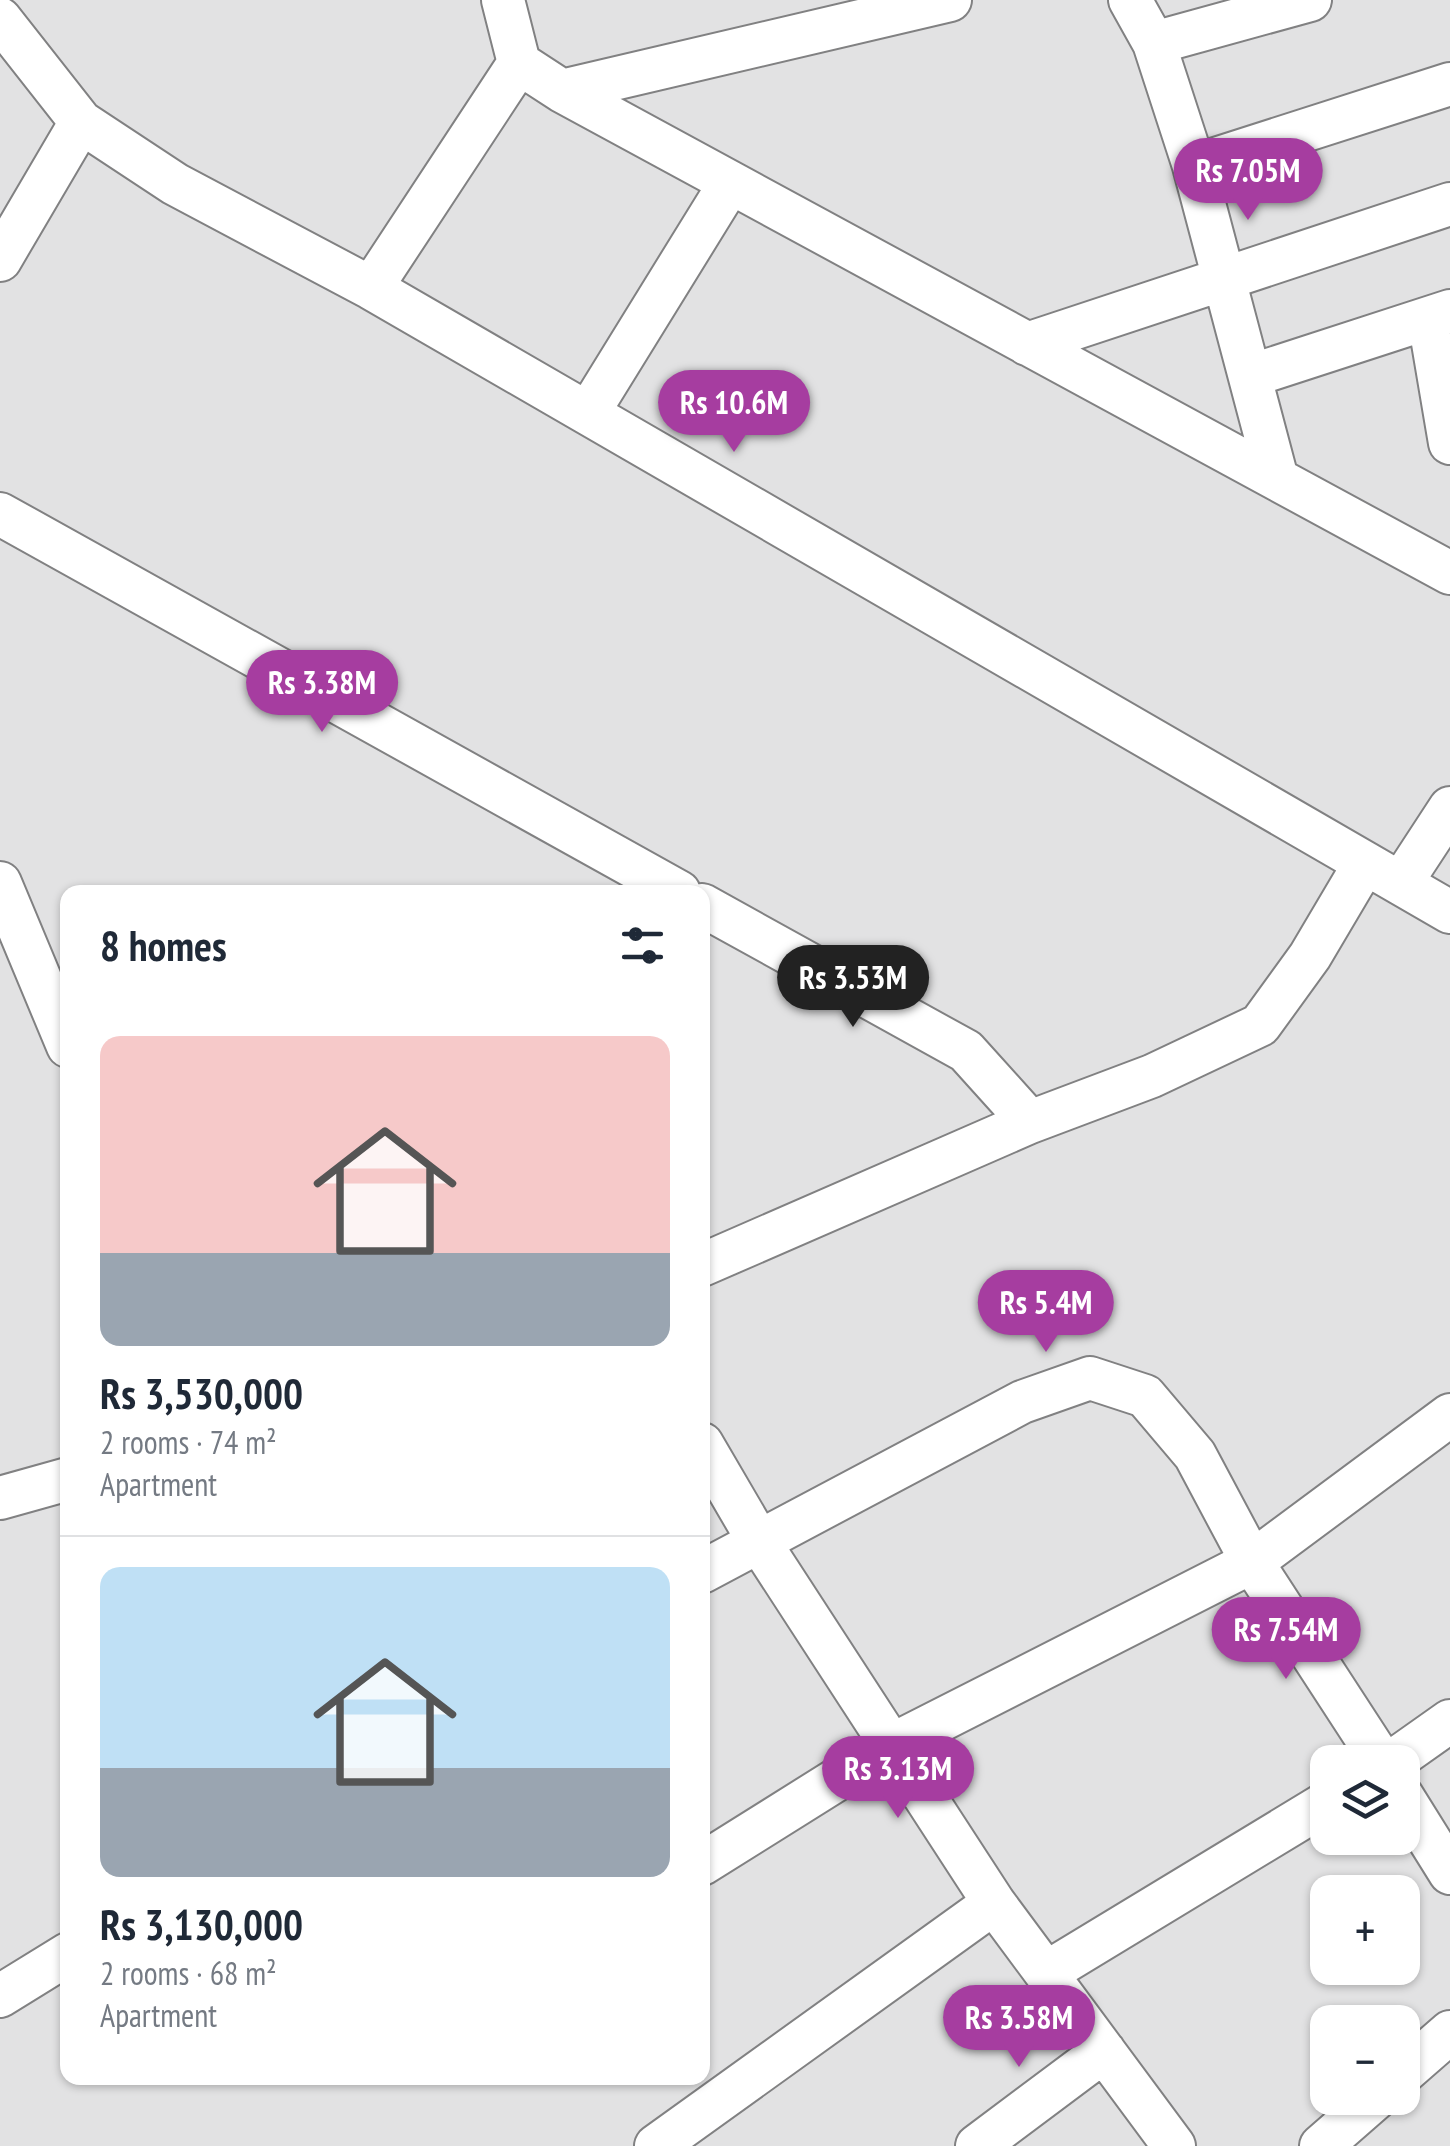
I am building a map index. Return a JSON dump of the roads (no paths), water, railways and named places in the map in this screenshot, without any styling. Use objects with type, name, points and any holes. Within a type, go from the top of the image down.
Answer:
[{"type":"street","points":[[503,0],[519,63],[562,91],[1450,574]]},
{"type":"street","points":[[562,91],[950,0]]},
{"type":"street","points":[[1130,0],[1154,44],[1194,166],[1277,480]]},
{"type":"street","points":[[1154,44],[1310,0]]},
{"type":"street","points":[[7,38],[80,122],[175,184],[371,288],[1450,912]]},
{"type":"street","points":[[371,288],[519,63]]},
{"type":"street","points":[[1194,166],[1450,84]]},
{"type":"street","points":[[0,260],[80,122]]},
{"type":"street","points":[[588,413],[730,183]]},
{"type":"street","points":[[1027,344],[1450,204]]},
{"type":"street","points":[[1250,376],[1440,315],[1450,443]]},
{"type":"street","points":[[0,514],[666,885]]},
{"type":"street","points":[[710,1262],[1030,1122],[1152,1076],[1260,1025],[1310,956],[1383,873],[1450,808]]},
{"type":"street","points":[[0,883],[60,1027]]},
{"type":"street","points":[[710,910],[966,1051],[1030,1122]]},
{"type":"street","points":[[710,1567],[1022,1402],[1090,1378],[1145,1396],[1195,1455],[1252,1562],[1371,1745]]},
{"type":"street","points":[[710,1859],[892,1745],[1252,1562],[1450,1415]]},
{"type":"street","points":[[710,1458],[758,1540],[994,1903],[1174,2146]]},
{"type":"street","points":[[0,1498],[60,1481]]},
{"type":"street","points":[[1416,1745],[1450,1721]]},
{"type":"street","points":[[1046,1973],[1310,1813]]},
{"type":"street","points":[[1420,1824],[1450,1872]]},
{"type":"street","points":[[656,2146],[994,1903]]},
{"type":"street","points":[[0,1996],[60,1959]]},
{"type":"street","points":[[1420,2058],[1450,2032]]},
{"type":"street","points":[[978,2146],[1104,2051]]},
{"type":"street","points":[[1321,2146],[1357,2115]]}]
